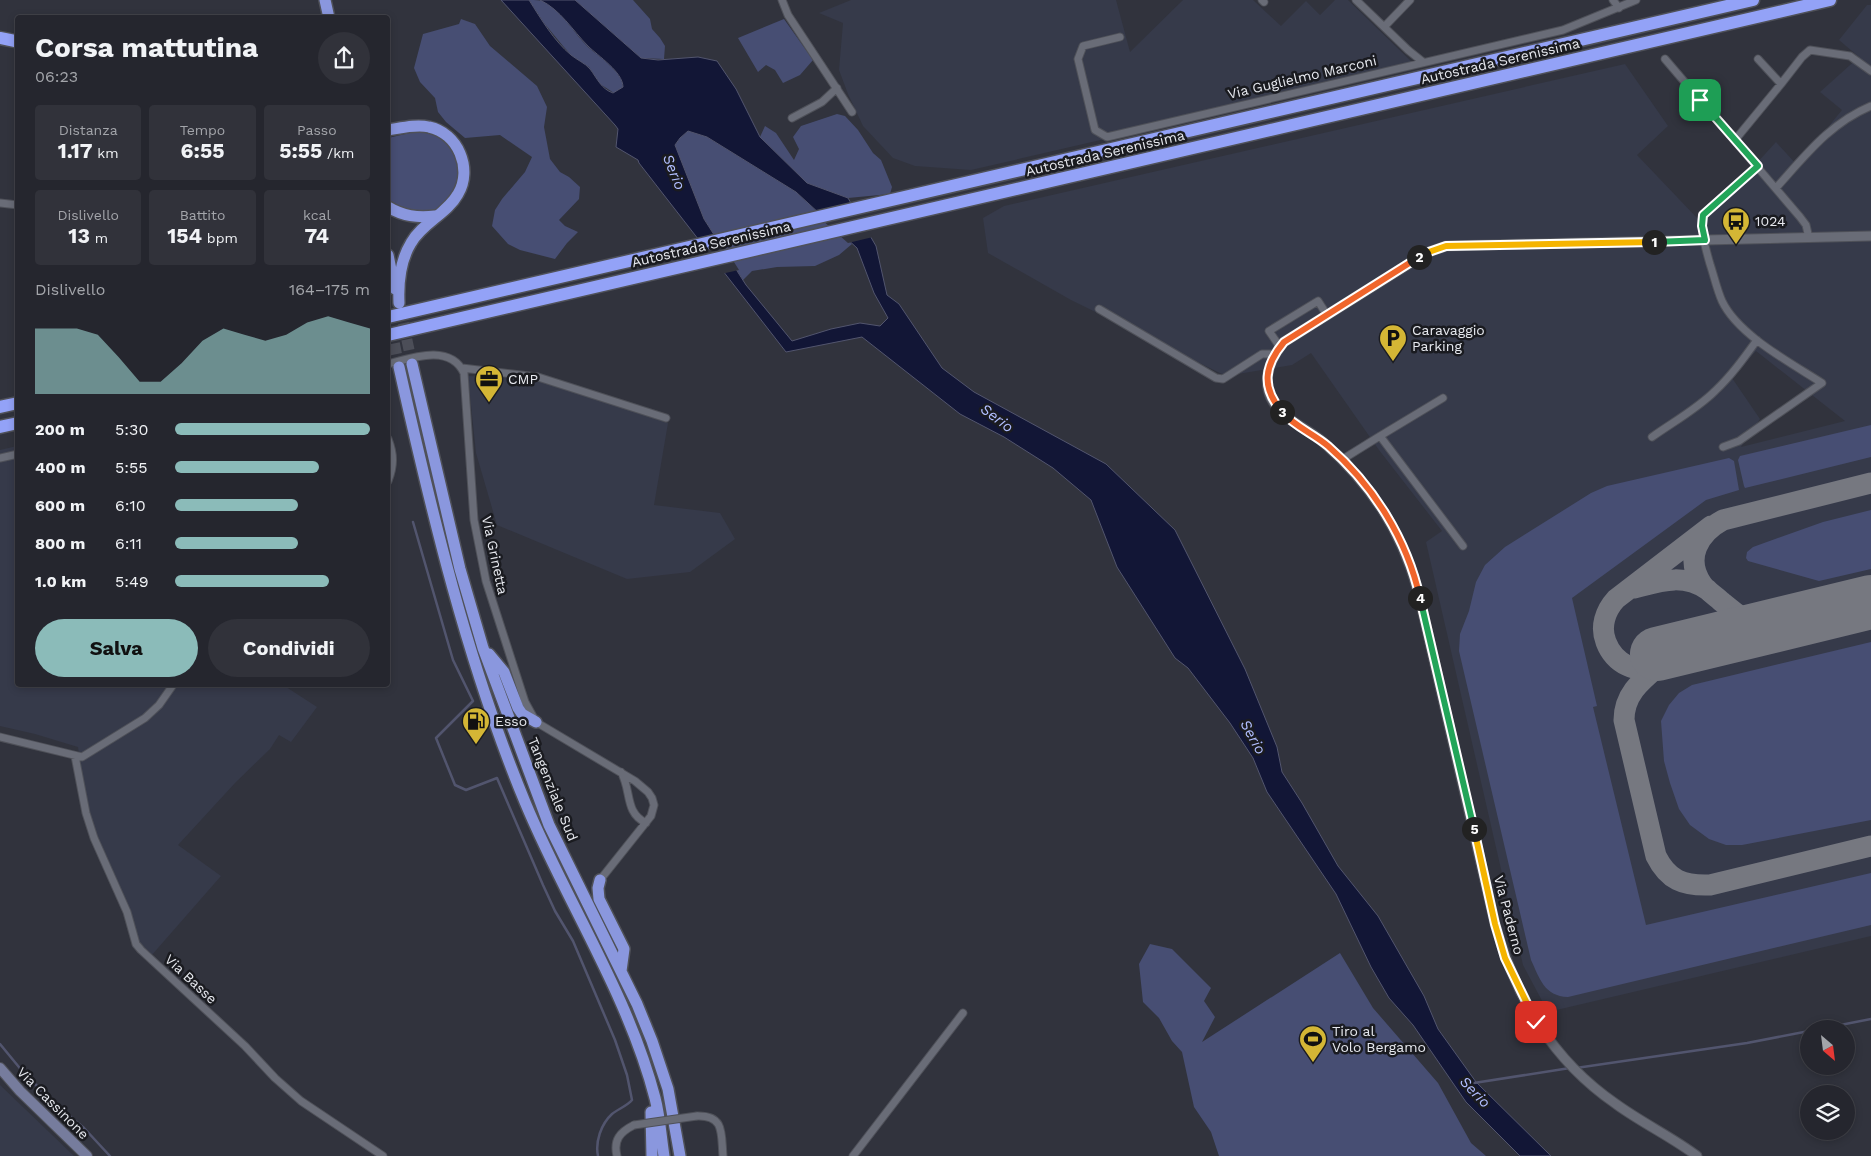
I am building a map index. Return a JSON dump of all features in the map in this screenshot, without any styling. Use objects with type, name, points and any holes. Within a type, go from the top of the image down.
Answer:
[{"type":"highway","points":[[319,0],[322,15]]},
{"type":"highway","points":[[325,0],[328,15]]},
{"type":"highway","name":"Autostrada Serenissima","points":[[390,317],[1753,0]]},
{"type":"highway","name":"Autostrada Serenissima","points":[[390,335],[1830,0]]},
{"type":"highway","points":[[0,36],[15,41]]},
{"type":"highway","points":[[390,130],[417,126],[440,130],[449,137],[460,152],[464,174],[462,185],[453,202],[435,216],[415,236],[406,252],[400,277],[399,303],[390,264]]},
{"type":"highway","points":[[390,208],[405,215],[418,217],[435,216]]},
{"type":"highway","name":"Tangenziale Sud","points":[[412,364],[460,569],[484,648],[549,825],[637,1004],[652,1041],[668,1089],[680,1156]]},
{"type":"highway","points":[[393,366],[444,559],[484,692],[504,748],[545,848],[627,1016],[655,1099],[664,1156]]},
{"type":"highway","points":[[0,407],[15,404]]},
{"type":"highway","points":[[0,427],[15,423]]},
{"type":"highway","points":[[484,648],[504,672],[522,714],[536,722]]},
{"type":"highway","points":[[600,880],[598,888],[599,900],[624,949],[621,971]]},
{"type":"highway","points":[[652,1156],[651,1110],[655,1099]]},
{"type":"main road","name":"Via Cassinone","points":[[0,1068],[20,1091],[87,1156]]},
{"type":"street","points":[[782,0],[788,15],[852,112]]},
{"type":"street","points":[[1356,0],[1423,62]]},
{"type":"street","points":[[1384,27],[1410,0]]},
{"type":"street","points":[[1613,0],[1619,8]]},
{"type":"street","name":"Via Guglielmo Marconi","points":[[1120,37],[1083,46],[1078,59],[1095,130],[1107,137],[1563,30],[1636,0]]},
{"type":"street","points":[[1408,50],[1413,64]]},
{"type":"street","points":[[1735,140],[1802,57],[1810,50],[1850,56],[1871,71]]},
{"type":"street","points":[[1664,59],[1806,224],[1809,238]]},
{"type":"street","points":[[1758,59],[1782,84]]},
{"type":"street","points":[[792,118],[822,102],[837,88]]},
{"type":"street","points":[[1776,188],[1828,132],[1855,113],[1871,106]]},
{"type":"street","points":[[1723,447],[1739,441],[1822,383],[1742,328],[1722,302],[1706,253],[1702,226],[1703,215],[1758,166]]},
{"type":"street","points":[[0,203],[15,205]]},
{"type":"street","points":[[1099,309],[1216,378],[1223,378],[1262,354],[1278,350],[1294,336],[1426,253],[1446,246],[1871,236]]},
{"type":"street","points":[[1278,350],[1269,331],[1318,301],[1327,315]]},
{"type":"street","points":[[1652,437],[1699,405],[1714,392],[1733,373],[1757,340]]},
{"type":"street","name":"Via Paderno","points":[[1278,350],[1271,361],[1267,382],[1270,394],[1276,405],[1284,415],[1316,436],[1343,459],[1382,506],[1398,537],[1413,573],[1495,924],[1505,958],[1536,1022],[1566,1062],[1584,1080],[1617,1105],[1697,1156]]},
{"type":"street","points":[[393,366],[426,355],[438,355],[449,358],[462,368],[538,377],[666,418]]},
{"type":"street","name":"Via Grinetta","points":[[462,368],[464,373],[474,520],[486,581],[525,702],[536,722]]},
{"type":"street","points":[[1343,459],[1444,398]]},
{"type":"street","points":[[1380,436],[1462,546]]},
{"type":"street","points":[[390,444],[394,460],[390,476]]},
{"type":"street","points":[[0,458],[15,455]]},
{"type":"street","points":[[0,737],[82,757],[145,718],[159,705],[172,687]]},
{"type":"street","points":[[536,722],[635,781],[652,798],[654,811],[600,880]]},
{"type":"street","name":"Via Basse","points":[[75,756],[86,813],[94,838],[127,912],[136,944],[301,1101],[383,1156]]},
{"type":"street","points":[[621,772],[627,786],[631,809],[634,815],[646,823]]},
{"type":"street","points":[[853,1156],[963,1013]]},
{"type":"street","points":[[617,1156],[617,1137],[634,1125],[697,1116],[710,1117],[720,1125],[723,1156]]},
{"type":"shaded area","points":[[529,0],[545,2],[563,17],[588,47],[615,70],[622,81],[623,87],[614,93],[600,84],[589,67],[572,56],[563,46],[544,23]]},
{"type":"shaded area","points":[[575,0],[633,0],[650,19],[652,29],[665,46],[664,59],[641,58]]},
{"type":"shaded area","points":[[851,0],[1116,0],[1130,52],[1183,0],[1253,0],[1281,26],[1306,1],[1320,15],[1335,0],[1348,0],[1417,67],[971,170],[915,166],[893,158],[863,126],[848,94],[839,70],[843,23],[819,13]]},
{"type":"shaded area","points":[[1867,5],[1871,5],[1871,936],[1548,1012],[1523,965],[1426,542],[1442,531],[1379,450],[1311,353],[1292,365],[1226,376],[1071,300],[988,253],[983,218],[1004,206],[1625,64],[1668,126],[1637,155],[1697,218],[1744,177],[1776,142],[1797,165],[1842,110],[1820,92],[1859,57],[1839,40]],"holes":[[[1756,351],[1845,421],[1741,447],[1760,419],[1732,378]]]},
{"type":"shaded area","points":[[461,19],[475,24],[490,46],[537,86],[547,107],[544,127],[550,159],[560,172],[580,187],[579,199],[559,220],[565,226],[578,232],[555,259],[520,250],[508,244],[492,226],[495,210],[525,172],[532,157],[500,135],[465,138],[446,122],[438,112],[435,98],[420,82],[414,68],[423,34],[459,24]]},
{"type":"shaded area","points":[[784,19],[813,60],[800,75],[783,83],[775,70],[766,65],[758,72],[738,38]]},
{"type":"shaded area","points":[[837,114],[845,116],[858,130],[873,153],[881,160],[892,187],[890,194],[848,198],[807,183],[760,137],[765,126],[776,133],[794,160],[799,149],[793,137],[801,126]]},
{"type":"shaded area","points":[[688,131],[707,137],[796,192],[852,244],[839,255],[815,266],[777,267],[752,271],[743,280],[704,219],[675,145]]},
{"type":"shaded area","points":[[414,132],[433,135],[446,143],[455,155],[458,169],[457,184],[451,197],[439,207],[423,213],[409,212],[390,203],[390,138]]},
{"type":"shaded area","points":[[468,376],[540,380],[668,423],[654,505],[720,513],[735,539],[690,572],[627,579],[497,525],[476,453]]},
{"type":"shaded area","points":[[1871,425],[1871,457],[1745,488],[1744,486],[1738,460],[1740,456]]},
{"type":"shaded area","points":[[15,446],[15,687],[286,687],[317,707],[291,742],[279,735],[270,749],[235,783],[178,845],[221,876],[151,956],[143,949],[139,942],[88,813],[78,747],[0,726],[0,450]]},
{"type":"shaded area","points":[[1729,458],[1734,461],[1739,490],[1706,500],[1572,598],[1597,706],[1593,707],[1646,925],[1871,873],[1871,925],[1568,997],[1560,996],[1548,990],[1537,974],[1531,960],[1459,651],[1460,634],[1469,611],[1476,582],[1485,565],[1505,547],[1591,493],[1607,486]]},
{"type":"shaded area","points":[[1871,510],[1871,569],[1819,581],[1748,561],[1746,558],[1747,552],[1753,547],[1823,522]]},
{"type":"shaded area","points":[[1871,642],[1871,820],[1742,845],[1726,845],[1709,839],[1690,825],[1679,809],[1664,761],[1661,721],[1669,705],[1679,693],[1692,685]]},
{"type":"shaded area","name":"Tiro al Volo Bergamo","points":[[1150,944],[1172,949],[1211,988],[1204,1001],[1215,1017],[1202,1042],[1340,953],[1373,1008],[1438,1083],[1471,1143],[1486,1156],[1219,1156],[1211,1132],[1194,1107],[1182,1052],[1172,1041],[1159,1018],[1143,1002],[1139,964]]},
{"type":"shaded area","points":[[0,1085],[74,1156],[0,1156]]},
{"type":"water","name":"Serio","points":[[501,0],[529,0],[559,43],[571,55],[588,67],[602,86],[613,93],[623,87],[622,81],[615,70],[588,46],[554,9],[540,0],[575,0],[641,58],[658,60],[698,57],[717,61],[736,89],[760,137],[807,183],[848,198],[876,246],[887,295],[899,304],[942,368],[974,392],[1106,464],[1175,530],[1245,669],[1277,747],[1282,772],[1338,866],[1378,916],[1424,996],[1438,1029],[1476,1082],[1551,1156],[1520,1156],[1466,1102],[1413,1025],[1389,998],[1371,967],[1336,894],[1267,792],[1253,758],[1230,723],[1188,668],[1175,658],[1117,567],[1091,500],[1053,468],[1004,437],[960,414],[862,337],[786,352],[638,160],[616,147],[618,129]],"holes":[[[688,131],[707,137],[796,192],[857,248],[874,293],[888,318],[880,326],[860,323],[831,329],[792,341],[746,285],[704,219],[675,145]]]},
{"type":"pier","points":[[853,202],[873,237],[848,243],[813,212]]},
{"type":"pier","points":[[717,235],[739,270],[721,274],[695,240]]},
{"type":"waterway","points":[[413,522],[453,660],[473,701],[436,738],[455,785],[466,790],[497,778],[555,911],[573,941],[615,1040],[627,1075],[632,1100],[608,1118],[598,1139],[598,1156]]},
{"type":"waterway","points":[[1855,1022],[1871,1019]]},
{"type":"waterway","points":[[1576,1068],[1747,1043],[1800,1033]]},
{"type":"waterway","points":[[0,1044],[23,1072],[54,1103],[84,1128],[110,1156]]},
{"type":"waterway","name":"Serio","points":[[1474,1083],[1570,1068]]},
{"type":"taxiway","points":[[1774,624],[1756,623],[1747,620],[1704,587],[1694,565],[1694,556],[1701,539],[1714,525],[1723,520],[1871,483]]},
{"type":"taxiway","points":[[1711,526],[1616,599],[1606,614],[1603,631],[1606,642],[1615,656],[1627,666],[1651,669],[1682,651],[1754,635]]},
{"type":"taxiway","points":[[1634,588],[1663,581],[1681,580],[1699,585],[1708,590]]},
{"type":"taxiway","points":[[1660,665],[1630,695],[1624,720],[1656,856],[1671,876],[1684,883],[1710,885],[1871,846]]},
{"type":"runway","points":[[1657,654],[1871,602]]},
{"type":"tunnel","points":[[400,307],[412,364]]},
{"type":"tunnel","points":[[390,321],[399,367]]},
{"type":"place","name":"1024","points":[[1736,245]]},
{"type":"place","name":"Caravaggio Parking","points":[[1393,362]]},
{"type":"place","name":"CMP","points":[[489,403]]},
{"type":"place","name":"Esso","points":[[476,745]]},
{"type":"place","name":"Tiro al Volo Bergamo","points":[[1313,1063]]},
{"type":"route","points":[[1536,1022],[1505,958],[1495,924],[1413,573],[1398,537],[1382,506],[1343,459],[1316,436],[1284,415],[1272,399],[1267,382],[1268,372],[1271,361],[1284,342],[1426,253],[1439,248],[1446,246],[1705,240],[1702,226],[1703,215],[1758,166],[1700,100]]}]
